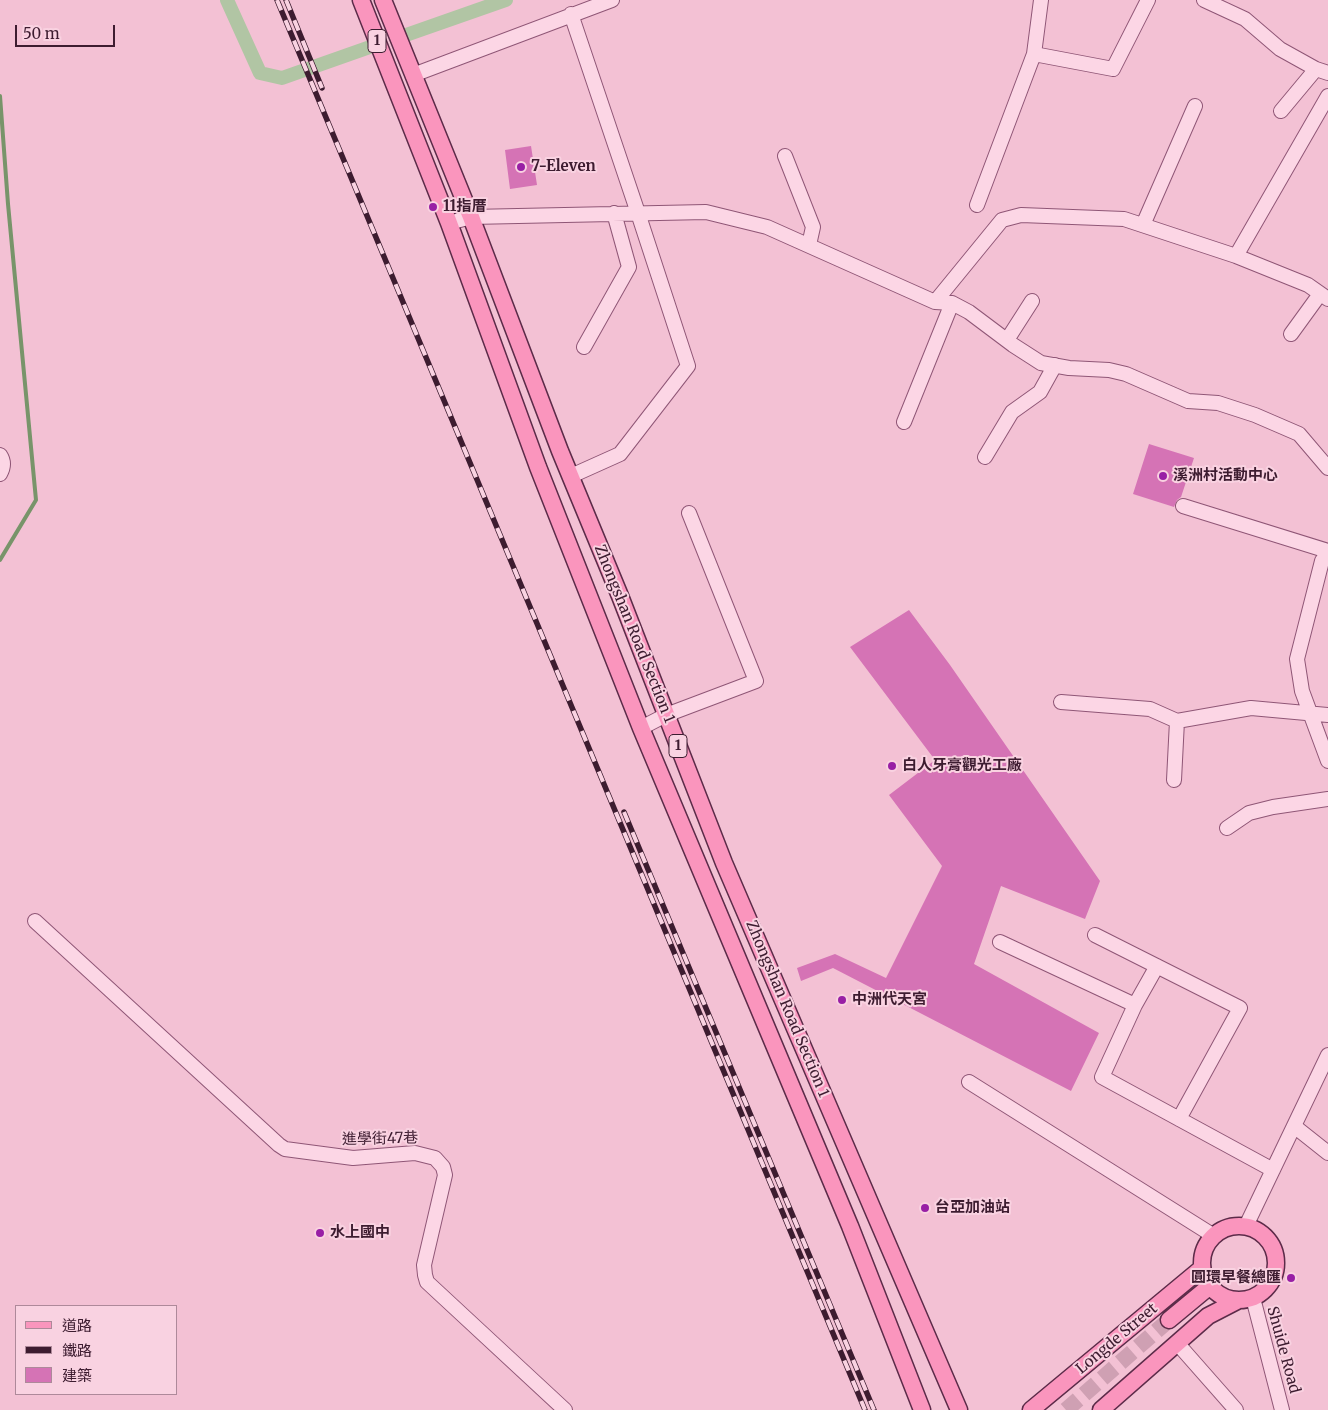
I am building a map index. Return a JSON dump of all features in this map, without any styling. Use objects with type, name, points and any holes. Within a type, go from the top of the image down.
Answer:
[{"type":"main road","name":"Zhongshan Road Section 1","points":[[360,0],[449,222],[538,467],[642,728],[850,1226],[922,1410]]},
{"type":"main road","name":"1","points":[[383,0],[413,75]]},
{"type":"main road","name":"Zhongshan Road Section 1","points":[[413,75],[724,864],[959,1410]]},
{"type":"main road","points":[[850,1226],[878,1219]]},
{"type":"main road","points":[[1101,1410],[1208,1316],[1263,1292],[1271,1283],[1276,1271],[1277,1259],[1274,1248],[1258,1230],[1246,1226],[1235,1226],[1224,1229],[1214,1236],[1205,1250],[1202,1268],[1205,1278],[1218,1294],[1228,1298],[1246,1299]]},
{"type":"main road","name":"Longde Street","points":[[1031,1410],[1202,1268]]},
{"type":"main road","points":[[1169,1320],[1210,1286]]},
{"type":"street","points":[[413,75],[612,0]]},
{"type":"street","points":[[977,205],[1034,54],[1041,0]]},
{"type":"street","points":[[1034,54],[1112,69],[1148,0]]},
{"type":"street","points":[[1204,0],[1245,19],[1280,49],[1322,71],[1281,111]]},
{"type":"street","points":[[570,476],[620,454],[688,366],[571,14]]},
{"type":"street","points":[[1236,256],[1328,96]]},
{"type":"street","points":[[1143,226],[1195,106]]},
{"type":"street","points":[[784,156],[813,227],[809,245]]},
{"type":"street","points":[[449,222],[470,217],[706,212],[767,227],[935,302],[952,303],[969,312],[1041,363],[1069,368],[1109,370],[1126,374],[1188,401],[1218,403],[1255,415],[1298,434],[1328,468]]},
{"type":"street","points":[[584,347],[629,267],[614,213]]},
{"type":"street","points":[[935,302],[1002,220],[1021,215],[1124,219],[1236,256],[1308,285],[1324,296],[1291,334]]},
{"type":"street","points":[[1007,340],[1032,301]]},
{"type":"street","points":[[904,422],[952,303]]},
{"type":"street","points":[[985,458],[1012,412],[1040,392],[1055,365]]},
{"type":"street","points":[[0,455],[3,459],[3,465],[0,474]]},
{"type":"street","points":[[1183,506],[1328,551],[1322,561],[1297,659],[1302,691],[1328,760]]},
{"type":"street","points":[[642,728],[666,715],[756,681],[689,513]]},
{"type":"street","points":[[1061,702],[1150,709],[1177,721],[1251,708],[1328,715]]},
{"type":"street","points":[[1174,780],[1177,721]]},
{"type":"street","points":[[1227,828],[1249,813],[1273,807],[1328,799]]},
{"type":"street","name":"進學街47巷","points":[[36,921],[285,1149],[353,1158],[416,1153],[435,1158],[443,1167],[445,1175],[424,1265],[424,1275],[427,1282],[565,1410]]},
{"type":"street","points":[[1095,935],[1240,1008],[1179,1119]]},
{"type":"street","points":[[1000,942],[1135,1005]]},
{"type":"street","points":[[1157,966],[1135,1005],[1102,1077],[1273,1170]]},
{"type":"street","points":[[1246,1226],[1328,1055]]},
{"type":"street","points":[[968,1082],[1214,1236]]},
{"type":"street","points":[[1294,1126],[1328,1153]]},
{"type":"street","name":"Shuide Road","points":[[1246,1299],[1282,1410]]},
{"type":"street","points":[[1177,1344],[1236,1410]]},
{"type":"building","name":"7-Eleven","points":[[531,146],[537,185],[510,189],[505,150]]},
{"type":"building","name":"溪洲村活動中心","points":[[1149,444],[1194,458],[1181,497],[1177,500],[1174,507],[1133,494]]},
{"type":"building","points":[[909,610],[950,665],[1100,881],[1085,919],[1001,886],[974,964],[1099,1033],[1071,1091],[833,968],[801,981],[797,968],[835,954],[886,978],[942,866],[889,795],[935,760],[850,647]]},
{"type":"waterway","points":[[227,0],[260,73],[282,78],[370,47]]},
{"type":"waterway","points":[[406,35],[506,0]]},
{"type":"waterway","points":[[0,96],[8,204],[36,500],[0,560]]},
{"type":"tunnel","points":[[1066,1410],[1169,1320]]},
{"type":"railway","points":[[277,0],[865,1410]]},
{"type":"railway","points":[[286,0],[322,88]]},
{"type":"railway","points":[[624,812],[874,1410]]},
{"type":"place","name":"7-Eleven","points":[[521,167]]},
{"type":"place","name":"11指厝","points":[[433,207]]},
{"type":"place","name":"溪洲村活動中心","points":[[1163,476]]},
{"type":"place","name":"白人牙膏觀光工廠","points":[[892,766]]},
{"type":"place","name":"中洲代天宮","points":[[842,1000]]},
{"type":"place","name":"台亞加油站","points":[[925,1208]]},
{"type":"place","name":"水上國中","points":[[320,1233]]},
{"type":"place","name":"圓環早餐總匯","points":[[1291,1278]]}]
